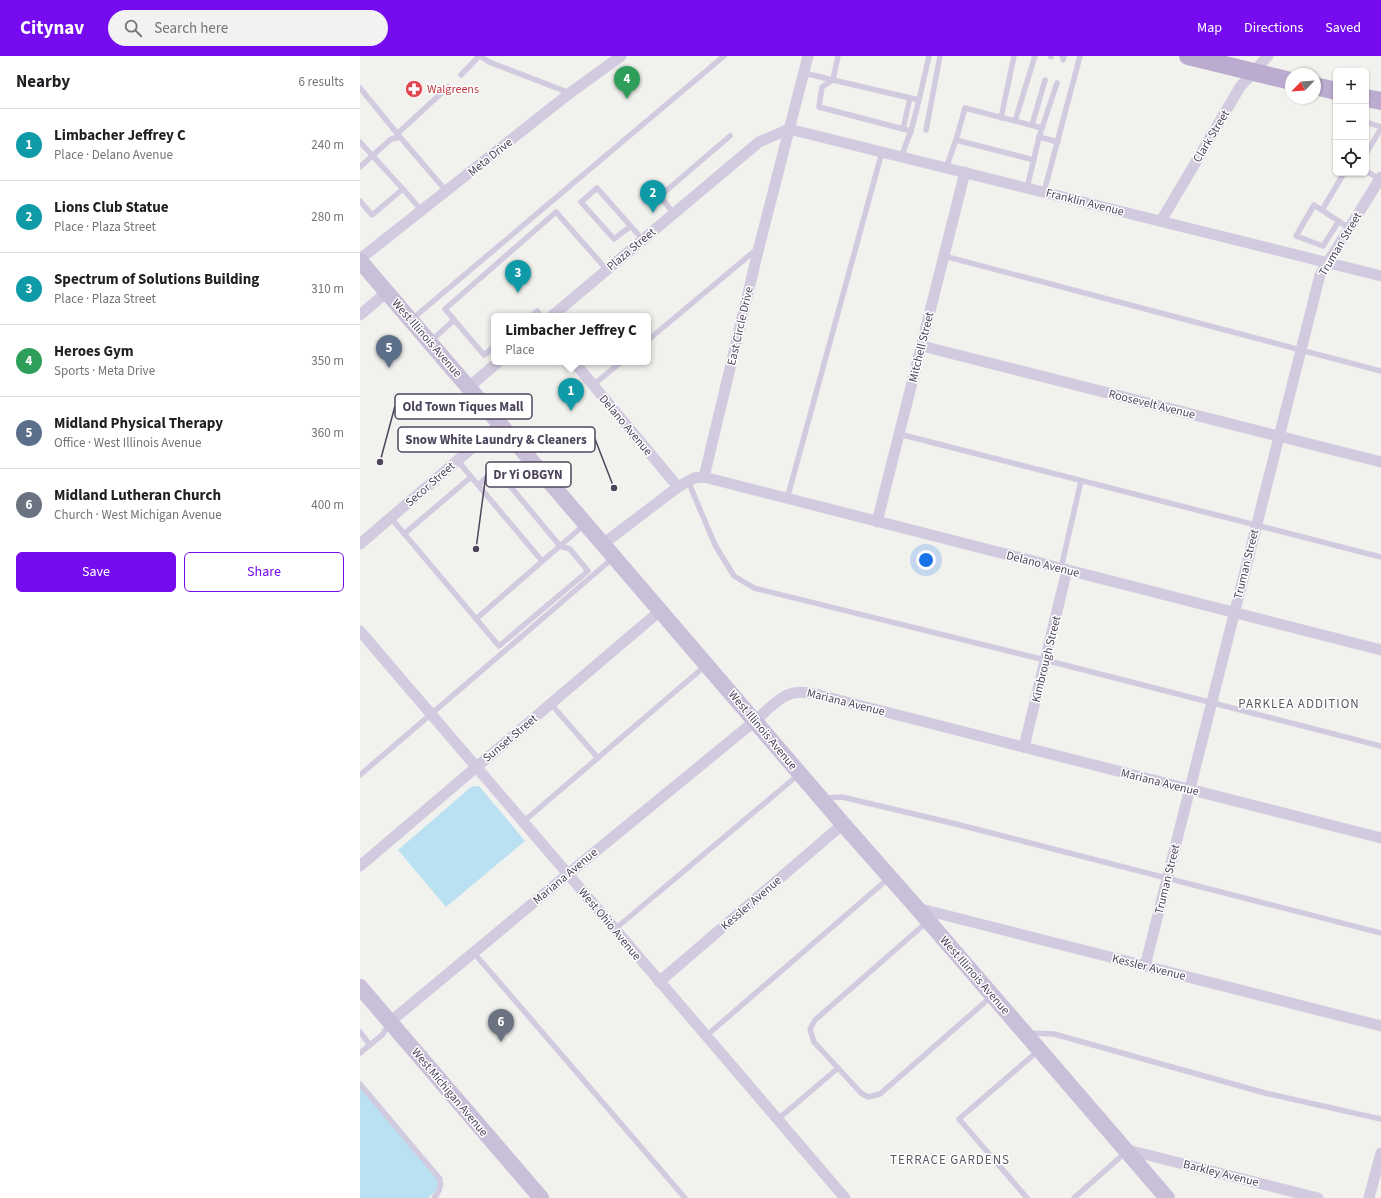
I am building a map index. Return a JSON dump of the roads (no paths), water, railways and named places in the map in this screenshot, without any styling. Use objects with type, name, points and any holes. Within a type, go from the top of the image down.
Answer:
[{"type":"main road","points":[[1188,56],[1285,80]]},
{"type":"main road","points":[[1321,87],[1333,90]]},
{"type":"main road","points":[[1369,99],[1381,101]]},
{"type":"main road","name":"West Illinois Avenue","points":[[360,260],[614,557],[756,720],[843,824],[1167,1198]]},
{"type":"main road","name":"West Michigan Avenue","points":[[360,987],[541,1198]]},
{"type":"street","name":"Meta Drive","points":[[360,260],[570,94],[621,56]]},
{"type":"street","name":"East Circle Drive","points":[[704,477],[759,247],[808,56]]},
{"type":"street","name":"Clark Street","points":[[1161,221],[1240,87],[1268,56]]},
{"type":"street","name":"Franklin Avenue","points":[[789,129],[1381,276]]},
{"type":"street","name":"Plaza Street","points":[[556,313],[759,142],[789,129]]},
{"type":"street","name":"Mitchell Street","points":[[877,522],[965,172]]},
{"type":"street","name":"Truman Street","points":[[1145,966],[1320,275],[1380,178]]},
{"type":"street","points":[[360,315],[387,292]]},
{"type":"street","name":"Roosevelt Avenue","points":[[922,346],[1381,462]]},
{"type":"street","points":[[469,387],[495,365]]},
{"type":"street","name":"Delano Avenue","points":[[576,365],[678,487]]},
{"type":"street","name":"Secor Street","points":[[360,544],[500,424]]},
{"type":"street","name":"Delano Avenue","points":[[704,477],[1381,650]]},
{"type":"street","points":[[603,544],[678,487],[694,478],[704,477]]},
{"type":"street","name":"Kimbrough Street","points":[[1024,747],[1045,660],[1064,569]]},
{"type":"street","name":"Sunset Street","points":[[360,866],[661,610]]},
{"type":"street","name":"West Ohio Avenue","points":[[360,631],[843,1198]]},
{"type":"street","name":"Mariana Avenue","points":[[390,1022],[785,695],[795,692],[801,691],[815,694],[1381,838]]},
{"type":"street","name":"Kessler Avenue","points":[[659,982],[843,824]]},
{"type":"street","name":"Kessler Avenue","points":[[917,908],[1381,1026]]},
{"type":"street","name":"Barkley Avenue","points":[[1125,1150],[1318,1198]]},
{"type":"street","points":[[1369,1198],[1381,1153]]},
{"type":"lane","points":[[461,76],[480,56],[489,62],[570,94]]},
{"type":"lane","points":[[411,320],[724,56]]},
{"type":"lane","points":[[838,56],[833,80],[822,87],[819,107],[911,131]]},
{"type":"lane","points":[[901,157],[911,131],[920,100],[929,56]]},
{"type":"lane","points":[[926,130],[940,56]]},
{"type":"lane","points":[[1001,118],[1014,56]]},
{"type":"lane","points":[[1015,121],[1035,56]]},
{"type":"lane","points":[[1044,192],[1080,56]]},
{"type":"lane","points":[[804,73],[920,100]]},
{"type":"lane","points":[[1032,125],[1045,80]]},
{"type":"lane","points":[[1027,188],[1039,137],[1058,83]]},
{"type":"lane","points":[[360,167],[391,139],[399,135],[448,87]]},
{"type":"lane","points":[[360,88],[447,192]]},
{"type":"lane","points":[[903,129],[910,98]]},
{"type":"lane","points":[[946,168],[965,108],[1042,128]]},
{"type":"lane","points":[[1369,123],[1381,128],[1369,149]]},
{"type":"lane","points":[[674,214],[660,196],[730,136]]},
{"type":"lane","points":[[1039,137],[1058,142]]},
{"type":"lane","points":[[956,140],[1034,160]]},
{"type":"lane","points":[[360,142],[422,211]]},
{"type":"lane","points":[[787,498],[882,152]]},
{"type":"lane","points":[[1369,172],[1380,178]]},
{"type":"lane","points":[[1322,210],[1342,176]]},
{"type":"lane","points":[[631,226],[614,239],[581,202],[597,188],[631,226],[643,240]]},
{"type":"lane","points":[[360,201],[372,215],[403,190]]},
{"type":"lane","points":[[1339,221],[1323,246],[1296,236],[1314,205],[1339,221],[1349,228]]},
{"type":"lane","points":[[491,349],[484,355],[445,309],[556,212],[607,270]]},
{"type":"lane","points":[[651,337],[759,247]]},
{"type":"lane","points":[[944,256],[1381,371]]},
{"type":"lane","points":[[430,342],[454,320]]},
{"type":"lane","points":[[593,385],[617,365]]},
{"type":"lane","points":[[899,434],[1381,557]]},
{"type":"lane","points":[[457,460],[542,561]]},
{"type":"lane","points":[[391,518],[499,646],[588,571],[570,549],[560,546],[496,469],[478,485]]},
{"type":"lane","points":[[404,534],[471,477]]},
{"type":"lane","points":[[688,481],[715,546],[734,576],[754,588],[1045,660],[1381,746]]},
{"type":"lane","points":[[1064,569],[1081,481]]},
{"type":"lane","points":[[476,619],[586,523]]},
{"type":"lane","points":[[360,775],[614,557]]},
{"type":"lane","points":[[523,822],[707,664]]},
{"type":"lane","points":[[551,704],[598,758]]},
{"type":"lane","points":[[615,930],[800,773]]},
{"type":"lane","points":[[821,798],[842,797],[956,824],[1381,933]]},
{"type":"lane","points":[[706,1036],[890,877]]},
{"type":"lane","points":[[928,921],[815,1020],[810,1029],[814,1042],[861,1093],[868,1098],[880,1094],[993,996]]},
{"type":"lane","points":[[474,953],[685,1198]]},
{"type":"lane","points":[[360,1053],[382,1035],[390,1022]]},
{"type":"lane","points":[[360,1032],[370,1045]]},
{"type":"lane","points":[[1025,1033],[1054,1034],[1265,1092],[1381,1119]]},
{"type":"lane","points":[[1023,1197],[959,1119],[1039,1050]]},
{"type":"lane","points":[[777,1120],[838,1068]]},
{"type":"lane","points":[[360,1084],[440,1180],[439,1191],[434,1198]]},
{"type":"lane","points":[[1074,1198],[1125,1150]]},
{"type":"place","name":"Walgreens","points":[[414,89]]},
{"type":"place","name":"Heroes Gym","points":[[627,99]]},
{"type":"place","name":"Lions Club Statue","points":[[653,213]]},
{"type":"place","name":"Spectrum of Solutions Building","points":[[518,293]]},
{"type":"place","name":"Midland Physical Therapy","points":[[389,368]]},
{"type":"place","name":"Limbacher Jeffrey C","points":[[571,411]]},
{"type":"place","name":"Old Town Tiques Mall","points":[[380,462]]},
{"type":"place","name":"Snow White Laundry & Cleaners","points":[[614,488]]},
{"type":"place","name":"Dr Yi OBGYN","points":[[476,549]]},
{"type":"place","name":"Midland Lutheran Church","points":[[501,1042]]},
{"type":"district","name":"PARKLEA ADDITION","points":[[1299,703]]},
{"type":"district","name":"TERRACE GARDENS","points":[[950,1159]]}]
